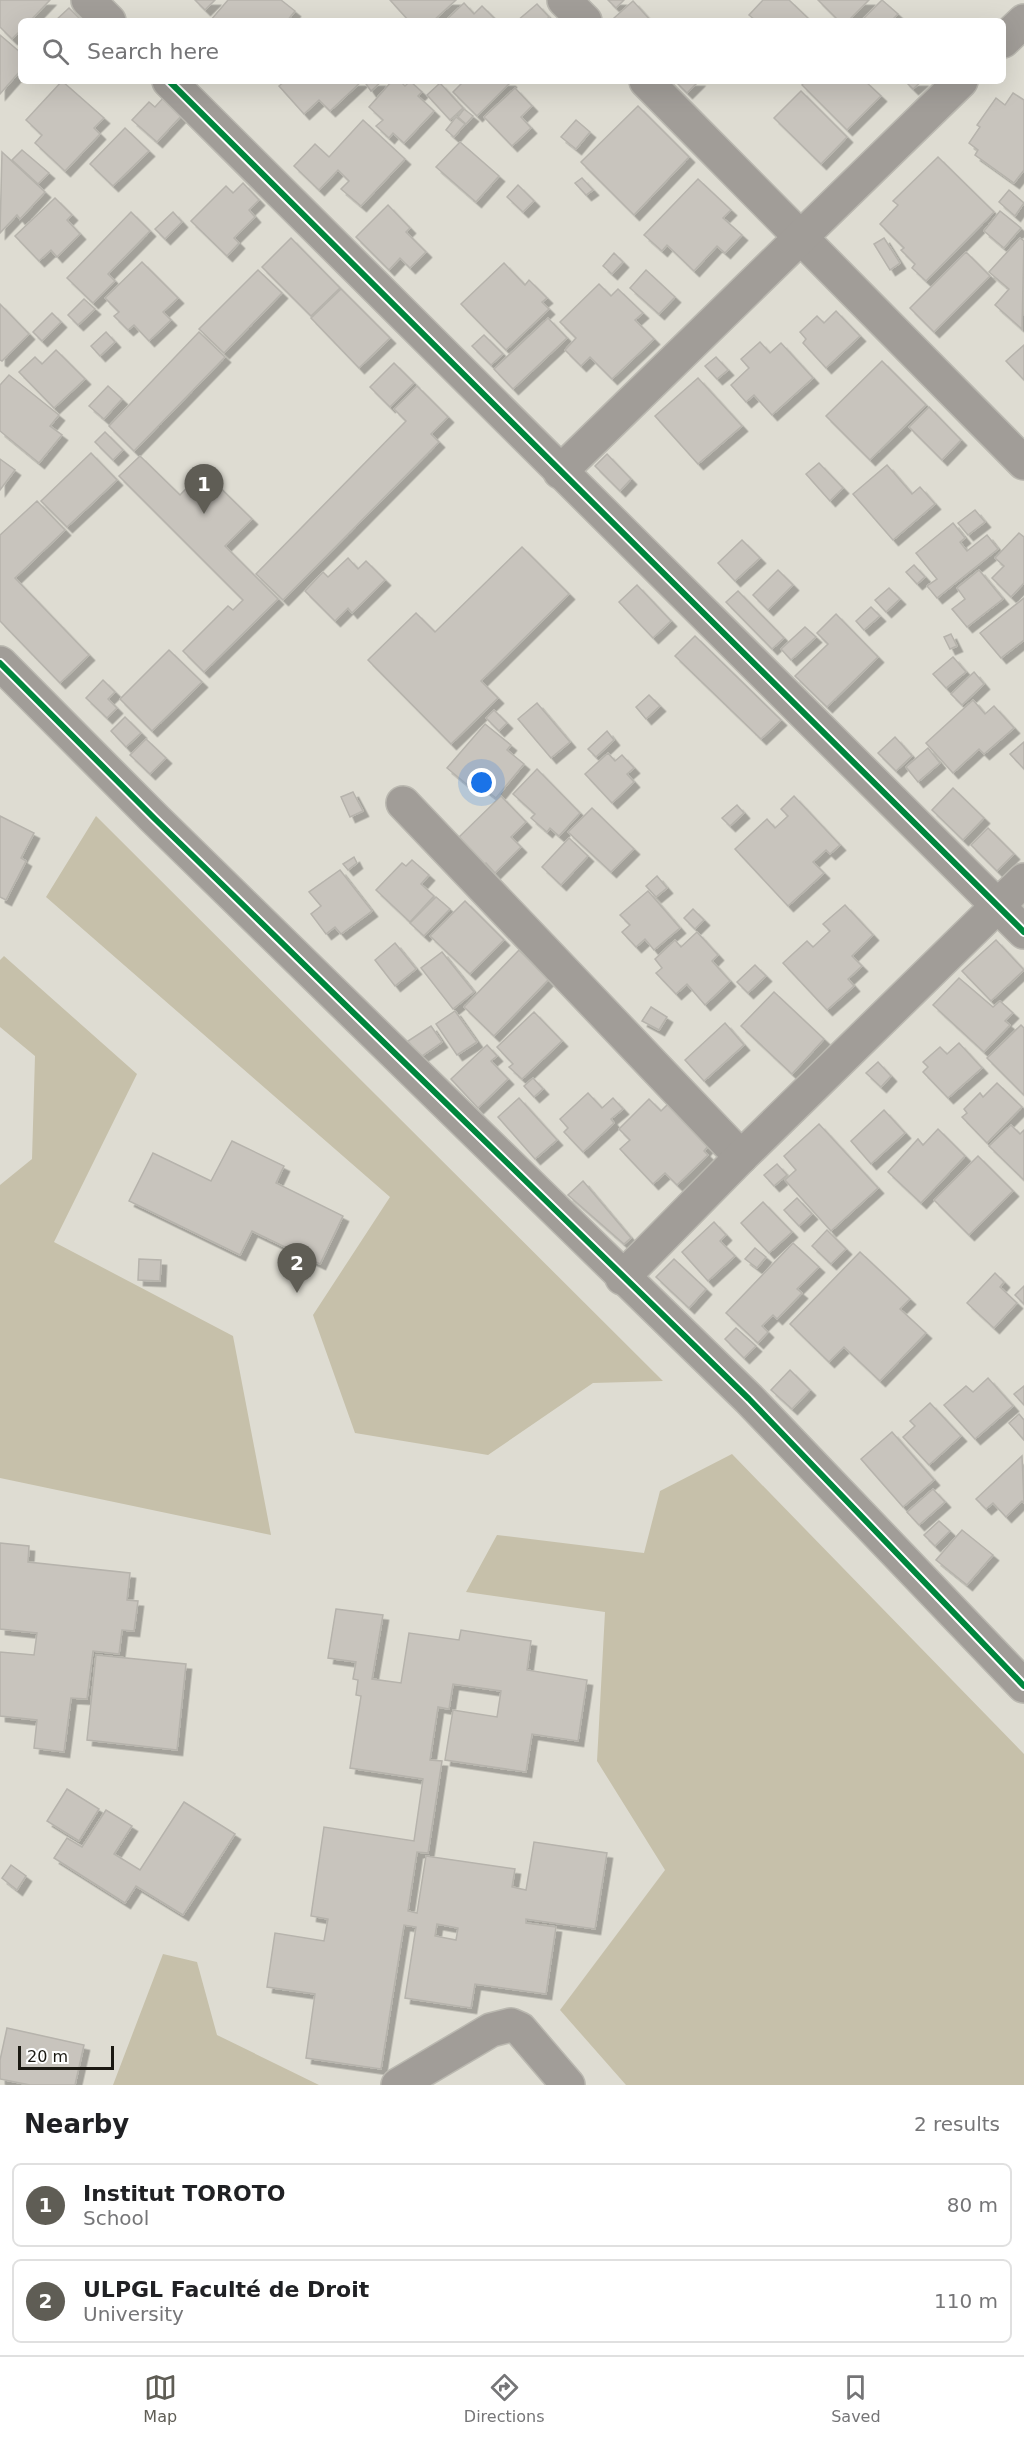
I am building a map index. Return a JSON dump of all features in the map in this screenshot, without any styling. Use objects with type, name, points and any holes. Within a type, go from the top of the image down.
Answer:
[{"type":"street","points":[[88,0],[106,18]]},
{"type":"street","points":[[564,0],[582,18]]},
{"type":"street","points":[[1006,38],[1024,21]]},
{"type":"street","points":[[172,84],[1024,932]]},
{"type":"street","points":[[649,84],[1024,463]]},
{"type":"street","points":[[560,472],[958,84]]},
{"type":"street","points":[[0,663],[162,827],[622,1278],[749,1399],[1024,1686]]},
{"type":"street","points":[[403,803],[741,1157]]},
{"type":"street","points":[[622,1278],[741,1157],[1024,880]]},
{"type":"street","points":[[398,2085],[491,2030],[511,2025],[520,2029],[568,2085]]},
{"type":"shaded area","points":[[96,816],[663,1381],[593,1383],[488,1455],[355,1433],[313,1315],[390,1197],[46,897]]},
{"type":"shaded area","points":[[4,956],[137,1074],[54,1242],[233,1336],[271,1535],[0,1478],[0,1185],[32,1159],[35,1056],[0,1027],[0,960]]},
{"type":"shaded area","points":[[732,1454],[1024,1754],[1024,2085],[626,2085],[560,2010],[665,1870],[597,1761],[605,1612],[466,1592],[497,1535],[644,1553],[660,1491]]},
{"type":"shaded area","points":[[163,1954],[197,1962],[217,2035],[319,2085],[113,2085]]},
{"type":"building","points":[[0,0],[50,0],[33,18],[18,18],[18,33],[12,39],[0,27]]},
{"type":"building","points":[[195,0],[215,0],[205,10]]},
{"type":"building","points":[[228,0],[281,0],[295,11],[289,18],[213,18]]},
{"type":"building","points":[[390,0],[456,0],[436,18],[406,18]]},
{"type":"building","points":[[608,0],[624,0],[616,8]]},
{"type":"building","points":[[763,0],[789,0],[808,18],[752,18],[749,15]]},
{"type":"building","points":[[818,0],[869,0],[851,18],[836,18]]},
{"type":"building","points":[[882,0],[898,14],[894,18],[864,18]]},
{"type":"building","points":[[633,1],[648,18],[614,18]]},
{"type":"building","points":[[464,3],[474,14],[482,6],[494,18],[448,18]]},
{"type":"building","points":[[537,4],[549,17],[548,18],[521,18]]},
{"type":"building","points":[[69,8],[79,18],[58,18]]},
{"type":"building","points":[[0,35],[18,50],[18,73],[0,94]]},
{"type":"building","points":[[59,84],[65,84],[104,118],[94,128],[100,134],[65,171],[35,143],[42,135],[26,120]]},
{"type":"building","points":[[281,84],[359,84],[330,111],[319,100],[304,114],[279,86]]},
{"type":"building","points":[[366,84],[379,84],[371,91]]},
{"type":"building","points":[[389,84],[405,86],[413,84],[422,92],[418,96],[434,111],[404,143],[393,133],[389,138],[376,126],[383,120],[369,107]]},
{"type":"building","points":[[441,84],[463,108],[450,120],[427,95]]},
{"type":"building","points":[[461,84],[509,84],[477,116],[453,92]]},
{"type":"building","points":[[678,84],[696,84],[687,93]]},
{"type":"building","points":[[868,84],[881,96],[847,130],[802,85]]},
{"type":"building","points":[[908,84],[919,84],[913,89]]},
{"type":"building","points":[[515,88],[532,106],[521,117],[531,128],[512,146],[484,117]]},
{"type":"building","points":[[801,91],[847,137],[821,164],[774,118]]},
{"type":"building","points":[[1013,93],[1024,100],[1024,170],[1014,183],[975,155],[978,150],[969,143],[980,127],[977,125],[996,98],[1005,105]]},
{"type":"building","points":[[164,97],[182,115],[157,142],[132,120],[149,102],[155,107]]},
{"type":"building","points":[[638,106],[689,157],[634,215],[581,162]]},
{"type":"building","points":[[464,109],[473,116],[466,124],[458,117]]},
{"type":"building","points":[[456,117],[465,124],[454,137],[446,130]]},
{"type":"building","points":[[363,120],[405,159],[361,206],[341,189],[349,181],[338,170],[319,190],[294,166],[315,144],[329,157]]},
{"type":"building","points":[[576,120],[590,132],[576,149],[561,137]]},
{"type":"building","points":[[125,128],[149,151],[113,186],[90,164]]},
{"type":"building","points":[[460,142],[499,176],[476,202],[436,167]]},
{"type":"building","points":[[22,150],[49,173],[38,184],[12,160]]},
{"type":"building","points":[[2,152],[45,192],[20,219],[17,215],[0,233]]},
{"type":"building","points":[[938,157],[994,212],[926,281],[912,268],[915,264],[901,250],[904,248],[880,224],[898,205],[893,201]]},
{"type":"building","points":[[582,178],[593,190],[586,195],[575,183]]},
{"type":"building","points":[[698,179],[731,210],[723,218],[742,235],[725,253],[717,246],[694,271],[667,245],[662,251],[644,235]]},
{"type":"building","points":[[243,183],[259,200],[249,210],[255,217],[234,238],[239,243],[227,256],[191,221],[226,186],[233,193]]},
{"type":"building","points":[[518,185],[534,201],[523,212],[507,197]]},
{"type":"building","points":[[1009,190],[1024,203],[1015,216],[999,202]]},
{"type":"building","points":[[55,198],[72,215],[67,220],[80,234],[57,257],[51,250],[39,261],[15,236]]},
{"type":"building","points":[[388,205],[410,228],[406,232],[426,252],[410,268],[400,258],[389,270],[356,237]]},
{"type":"building","points":[[1000,211],[1021,228],[1004,248],[984,231]]},
{"type":"building","points":[[131,212],[150,231],[108,274],[115,281],[93,303],[67,278]]},
{"type":"building","points":[[173,212],[182,222],[165,239],[155,229]]},
{"type":"building","points":[[291,238],[340,288],[311,316],[262,267]]},
{"type":"building","points":[[884,238],[900,263],[890,270],[874,244]]},
{"type":"building","points":[[1020,238],[1024,241],[1022,329],[995,305],[1009,289],[989,272]]},
{"type":"building","points":[[966,252],[990,276],[934,332],[910,308]]},
{"type":"building","points":[[614,253],[623,262],[612,274],[603,266]]},
{"type":"building","points":[[142,262],[178,298],[163,312],[171,320],[149,341],[134,325],[128,330],[114,316],[119,312],[105,298]]},
{"type":"building","points":[[504,263],[525,285],[529,280],[547,298],[542,302],[549,309],[506,350],[461,304]]},
{"type":"building","points":[[258,270],[282,293],[224,353],[199,329]]},
{"type":"building","points":[[646,270],[675,297],[659,314],[630,288]]},
{"type":"building","points":[[599,284],[611,296],[618,289],[643,313],[635,320],[654,339],[612,379],[590,357],[581,366],[565,350],[576,338],[560,322]]},
{"type":"building","points":[[341,289],[390,338],[359,368],[311,318]]},
{"type":"building","points":[[84,299],[95,309],[78,325],[68,315]]},
{"type":"building","points":[[0,304],[29,334],[2,361],[0,360]]},
{"type":"building","points":[[836,311],[860,336],[826,368],[803,343],[806,339],[800,332],[817,316],[824,323]]},
{"type":"building","points":[[52,313],[61,322],[42,341],[33,332]]},
{"type":"building","points":[[548,318],[567,338],[513,389],[494,369]]},
{"type":"building","points":[[106,332],[115,342],[100,356],[91,346]]},
{"type":"building","points":[[199,332],[225,357],[134,451],[109,426]]},
{"type":"building","points":[[484,335],[503,354],[491,365],[472,346]]},
{"type":"building","points":[[760,342],[770,353],[781,343],[813,378],[772,415],[754,395],[746,402],[731,385],[749,368],[741,359]]},
{"type":"building","points":[[1024,345],[1024,380],[1006,361]]},
{"type":"building","points":[[56,350],[85,379],[54,408],[19,372],[35,357],[42,364]]},
{"type":"building","points":[[716,357],[728,370],[717,379],[705,366]]},
{"type":"building","points":[[882,361],[926,405],[870,460],[826,416]]},
{"type":"building","points":[[394,363],[414,383],[390,407],[370,387]]},
{"type":"building","points":[[9,375],[59,415],[50,426],[62,435],[39,463],[0,431],[0,385]]},
{"type":"building","points":[[698,378],[742,426],[698,464],[655,416]]},
{"type":"building","points":[[108,386],[122,399],[104,419],[89,406]]},
{"type":"building","points":[[417,386],[448,417],[431,434],[439,442],[283,600],[256,574],[406,421],[394,409]]},
{"type":"building","points":[[929,407],[961,440],[942,460],[909,427]]},
{"type":"building","points":[[105,432],[123,450],[113,460],[95,442]]},
{"type":"building","points":[[91,453],[117,480],[67,527],[41,501]]},
{"type":"building","points":[[607,454],[631,479],[620,491],[595,466]]},
{"type":"building","points":[[140,456],[180,495],[203,471],[252,519],[225,546],[278,599],[204,672],[183,651],[228,606],[233,610],[243,600],[119,476]]},
{"type":"building","points":[[0,459],[15,470],[0,490]]},
{"type":"building","points":[[819,463],[843,488],[830,501],[806,474]]},
{"type":"building","points":[[887,465],[912,494],[920,487],[935,504],[893,540],[853,494]]},
{"type":"building","points":[[37,501],[65,530],[15,578],[89,655],[60,683],[0,621],[0,535]]},
{"type":"building","points":[[975,510],[985,522],[968,535],[958,523]]},
{"type":"building","points":[[953,523],[965,538],[960,542],[967,551],[987,535],[998,549],[937,598],[927,586],[937,579],[916,553]]},
{"type":"building","points":[[1019,533],[1024,537],[1024,583],[1011,597],[992,578],[1004,566],[995,558]]},
{"type":"building","points":[[742,540],[760,558],[735,581],[718,563]]},
{"type":"building","points":[[522,547],[569,594],[481,681],[498,698],[451,744],[368,660],[416,613],[435,632]]},
{"type":"building","points":[[348,558],[358,569],[366,561],[385,580],[352,613],[348,608],[335,621],[305,591],[323,572],[328,577]]},
{"type":"building","points":[[914,565],[925,577],[917,584],[906,572]]},
{"type":"building","points":[[778,570],[793,585],[768,610],[753,595]]},
{"type":"building","points":[[979,570],[1003,599],[967,627],[952,609],[965,599],[957,588]]},
{"type":"building","points":[[637,585],[671,621],[653,638],[619,602]]},
{"type":"building","points":[[889,588],[900,599],[886,612],[875,600]]},
{"type":"building","points":[[738,591],[784,638],[772,649],[726,602]]},
{"type":"building","points":[[1024,598],[1024,640],[1001,658],[980,633]]},
{"type":"building","points":[[871,607],[880,616],[864,630],[856,621]]},
{"type":"building","points":[[836,614],[878,657],[827,707],[795,676],[828,644],[817,633]]},
{"type":"building","points":[[805,627],[816,637],[791,660],[781,649]]},
{"type":"building","points":[[951,634],[957,646],[950,649],[944,637]]},
{"type":"building","points":[[695,636],[781,720],[761,739],[675,656]]},
{"type":"building","points":[[169,650],[202,682],[152,731],[120,699]]},
{"type":"building","points":[[953,657],[966,672],[946,688],[933,674]]},
{"type":"building","points":[[974,672],[984,684],[962,705],[951,694]]},
{"type":"building","points":[[103,680],[115,692],[108,699],[117,708],[107,718],[86,698]]},
{"type":"building","points":[[649,695],[660,706],[646,719],[636,707]]},
{"type":"building","points":[[973,700],[985,714],[994,706],[1014,728],[984,754],[979,749],[953,773],[926,743]]},
{"type":"building","points":[[537,703],[570,742],[551,758],[518,719]]},
{"type":"building","points":[[494,710],[507,723],[499,731],[486,718]]},
{"type":"building","points":[[125,717],[141,733],[126,747],[111,731]]},
{"type":"building","points":[[485,724],[511,745],[507,750],[524,764],[496,798],[474,781],[470,787],[447,768]]},
{"type":"building","points":[[607,731],[614,740],[596,757],[588,749]]},
{"type":"building","points":[[895,737],[912,756],[896,771],[878,753]]},
{"type":"building","points":[[146,739],[166,758],[150,774],[130,755]]},
{"type":"building","points":[[1024,742],[1024,769],[1010,754]]},
{"type":"building","points":[[928,748],[940,763],[918,782],[906,767]]},
{"type":"building","points":[[608,753],[615,761],[622,755],[634,768],[627,774],[634,782],[612,803],[585,774]]},
{"type":"building","points":[[537,769],[580,813],[559,836],[550,828],[547,832],[531,818],[535,814],[513,794]]},
{"type":"building","points":[[953,788],[984,818],[963,840],[932,810]]},
{"type":"building","points":[[353,792],[363,811],[350,817],[341,797]]},
{"type":"building","points":[[501,796],[526,822],[511,837],[521,847],[495,873],[486,863],[483,865],[457,839]]},
{"type":"building","points":[[794,796],[840,845],[830,854],[826,850],[813,862],[824,873],[788,906],[735,849],[767,819],[775,828],[788,816],[781,809]]},
{"type":"building","points":[[737,805],[744,813],[730,826],[722,818]]},
{"type":"building","points":[[592,808],[634,849],[611,872],[568,832]]},
{"type":"building","points":[[0,816],[34,833],[21,858],[26,861],[6,900],[0,897]]},
{"type":"building","points":[[988,828],[1014,854],[997,871],[971,845]]},
{"type":"building","points":[[569,838],[588,856],[561,885],[542,867]]},
{"type":"building","points":[[354,857],[357,863],[348,870],[343,864]]},
{"type":"building","points":[[412,860],[429,875],[421,884],[434,896],[410,922],[376,890],[402,863],[406,866]]},
{"type":"building","points":[[340,870],[372,911],[341,934],[335,927],[326,934],[311,914],[321,906],[309,892]]},
{"type":"building","points":[[657,876],[667,888],[656,897],[646,886]]},
{"type":"building","points":[[648,891],[680,928],[654,950],[645,939],[636,947],[622,932],[630,925],[620,915]]},
{"type":"building","points":[[436,897],[450,909],[424,936],[410,923]]},
{"type":"building","points":[[465,901],[504,940],[470,974],[430,936]]},
{"type":"building","points":[[845,905],[873,935],[852,956],[862,966],[848,979],[854,986],[827,1010],[783,963],[807,941],[813,947],[830,931],[823,924]]},
{"type":"building","points":[[693,909],[704,920],[695,929],[684,918]]},
{"type":"building","points":[[697,932],[718,955],[712,961],[730,981],[705,1005],[687,984],[676,994],[656,973],[662,968],[655,959],[675,940],[681,947]]},
{"type":"building","points":[[996,940],[1024,970],[991,1001],[962,971]]},
{"type":"building","points":[[395,943],[416,969],[395,986],[375,960]]},
{"type":"building","points":[[519,950],[549,979],[494,1036],[464,1007]]},
{"type":"building","points":[[442,952],[474,992],[453,1009],[421,968]]},
{"type":"building","points":[[755,965],[766,976],[748,993],[737,982]]},
{"type":"building","points":[[959,978],[993,1007],[1000,1001],[1013,1013],[1005,1021],[1010,1025],[984,1052],[933,1005]]},
{"type":"building","points":[[774,992],[824,1039],[792,1074],[741,1026]]},
{"type":"building","points":[[651,1007],[667,1017],[659,1030],[642,1021]]},
{"type":"building","points":[[455,1011],[477,1042],[457,1055],[436,1024]]},
{"type":"building","points":[[534,1012],[562,1041],[522,1079],[509,1067],[513,1064],[497,1047]]},
{"type":"building","points":[[725,1023],[744,1045],[704,1081],[685,1060]]},
{"type":"building","points":[[1021,1025],[1024,1028],[1024,1095],[987,1058]]},
{"type":"building","points":[[431,1026],[442,1042],[419,1058],[408,1041]]},
{"type":"building","points":[[959,1043],[982,1068],[948,1098],[923,1072],[928,1067],[923,1062],[940,1047],[947,1054]]},
{"type":"building","points":[[487,1045],[497,1056],[491,1061],[508,1079],[478,1108],[451,1079]]},
{"type":"building","points":[[878,1062],[891,1076],[881,1087],[866,1073]]},
{"type":"building","points":[[533,1078],[543,1089],[534,1097],[524,1086]]},
{"type":"building","points":[[997,1083],[1022,1107],[987,1143],[962,1117],[967,1113],[964,1109],[980,1093],[983,1097]]},
{"type":"building","points":[[588,1093],[602,1108],[613,1098],[623,1109],[611,1119],[614,1123],[583,1152],[564,1132],[568,1128],[560,1119]]},
{"type":"building","points":[[519,1098],[557,1140],[535,1159],[498,1117]]},
{"type":"building","points":[[649,1099],[661,1111],[668,1104],[709,1145],[704,1151],[708,1155],[677,1185],[665,1173],[653,1184],[620,1149],[630,1140],[619,1129]]},
{"type":"building","points":[[884,1110],[905,1133],[871,1164],[851,1141]]},
{"type":"building","points":[[819,1124],[878,1188],[831,1231],[785,1180],[796,1170],[784,1156]]},
{"type":"building","points":[[1011,1125],[1020,1134],[1024,1130],[1024,1180],[989,1146]]},
{"type":"building","points":[[938,1129],[965,1156],[921,1203],[888,1172],[918,1139],[923,1145]]},
{"type":"building","points":[[232,1141],[284,1166],[276,1183],[343,1216],[320,1264],[252,1231],[240,1255],[129,1201],[153,1153],[211,1181]]},
{"type":"building","points":[[978,1156],[1013,1191],[969,1235],[934,1200]]},
{"type":"building","points":[[777,1164],[787,1175],[774,1186],[764,1175]]},
{"type":"building","points":[[583,1181],[631,1238],[624,1244],[568,1195]]},
{"type":"building","points":[[797,1198],[812,1214],[799,1226],[784,1210]]},
{"type":"building","points":[[763,1202],[792,1232],[769,1253],[741,1223]]},
{"type":"building","points":[[714,1222],[726,1235],[720,1241],[735,1256],[708,1281],[682,1252]]},
{"type":"building","points":[[827,1230],[846,1249],[831,1264],[812,1246]]},
{"type":"building","points":[[793,1243],[819,1267],[797,1289],[802,1293],[777,1319],[773,1315],[762,1326],[768,1332],[758,1343],[726,1313]]},
{"type":"building","points":[[755,1248],[766,1257],[757,1268],[745,1259]]},
{"type":"building","points":[[860,1252],[910,1299],[900,1309],[926,1333],[880,1381],[844,1347],[829,1362],[790,1324]]},
{"type":"building","points":[[139,1259],[161,1260],[160,1281],[138,1280]]},
{"type":"building","points":[[674,1259],[706,1289],[689,1308],[656,1277]]},
{"type":"building","points":[[995,1273],[1004,1282],[1000,1287],[1017,1303],[994,1328],[967,1303]]},
{"type":"building","points":[[1024,1286],[1024,1304],[1015,1295]]},
{"type":"building","points":[[736,1328],[756,1346],[744,1358],[725,1339]]},
{"type":"building","points":[[790,1370],[810,1390],[792,1409],[771,1390]]},
{"type":"building","points":[[988,1378],[1013,1406],[975,1439],[944,1405],[966,1386],[973,1392]]},
{"type":"building","points":[[1024,1386],[1024,1405],[1014,1394]]},
{"type":"building","points":[[930,1403],[961,1436],[929,1465],[903,1437],[915,1426],[910,1421]]},
{"type":"building","points":[[1019,1414],[1024,1420],[1024,1440],[1009,1423]]},
{"type":"building","points":[[892,1432],[934,1480],[903,1507],[861,1459]]},
{"type":"building","points":[[1022,1456],[1024,1503],[1022,1501],[1006,1517],[993,1503],[986,1509],[976,1499]]},
{"type":"building","points":[[933,1489],[945,1502],[919,1525],[907,1512]]},
{"type":"building","points":[[939,1521],[950,1531],[935,1546],[924,1535]]},
{"type":"building","points":[[962,1530],[993,1555],[967,1585],[936,1560]]},
{"type":"building","points":[[0,1543],[29,1546],[28,1562],[130,1573],[127,1600],[138,1601],[134,1631],[122,1630],[119,1654],[93,1651],[87,1699],[71,1698],[64,1752],[34,1748],[37,1720],[0,1716],[0,1652],[34,1655],[37,1633],[0,1629]]},
{"type":"building","points":[[336,1609],[383,1615],[372,1679],[401,1683],[409,1633],[459,1640],[461,1630],[531,1641],[527,1670],[587,1680],[578,1741],[532,1734],[526,1772],[445,1760],[453,1710],[497,1717],[501,1691],[453,1684],[449,1709],[438,1707],[430,1760],[442,1761],[428,1853],[417,1852],[408,1911],[417,1913],[426,1856],[515,1869],[512,1887],[526,1890],[534,1842],[607,1853],[595,1929],[526,1919],[526,1923],[556,1927],[546,1994],[475,1984],[471,2008],[405,1998],[416,1927],[404,1925],[381,2069],[306,2058],[315,1994],[267,1987],[275,1933],[324,1941],[328,1919],[311,1916],[324,1827],[414,1841],[423,1779],[350,1768],[361,1696],[356,1695],[358,1680],[353,1679],[356,1662],[328,1658]],"holes":[[[437,1924],[458,1928],[456,1940],[435,1936]]]},
{"type":"building","points":[[96,1655],[186,1664],[177,1750],[87,1740]]},
{"type":"building","points":[[67,1789],[99,1809],[79,1841],[47,1821]]},
{"type":"building","points":[[184,1802],[235,1834],[183,1915],[136,1886],[125,1903],[54,1858],[67,1838],[82,1847],[106,1810],[132,1826],[114,1854],[140,1870]]},
{"type":"building","points":[[11,1865],[26,1876],[17,1890],[2,1878]]},
{"type":"building","points":[[7,2028],[84,2045],[75,2085],[30,2085],[0,2079],[0,2060]]},
{"type":"cycle path","points":[[172,84],[1024,932]]},
{"type":"cycle path","points":[[0,663],[154,818],[749,1399],[1024,1686]]},
{"type":"place","name":"Institut TOROTO","points":[[204,514]]},
{"type":"place","name":"ULPGL Faculté de Droit","points":[[297,1293]]}]
